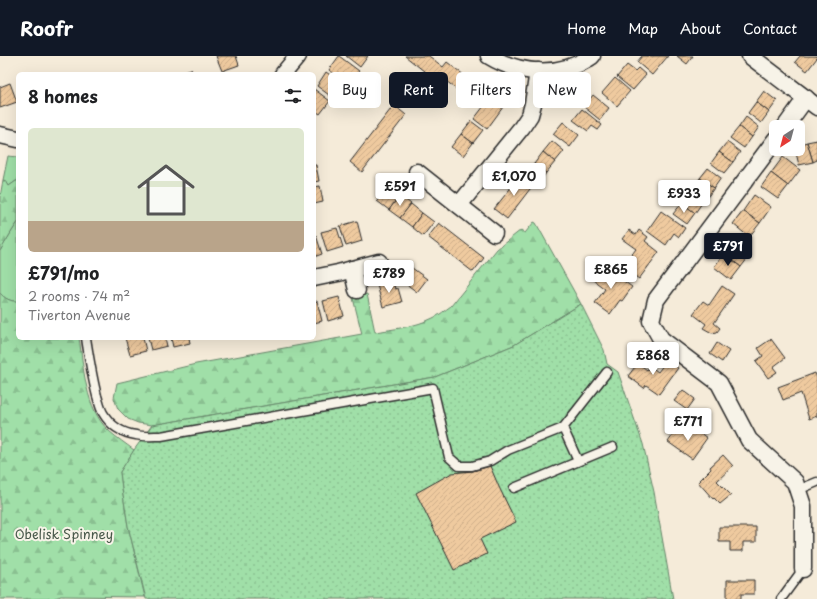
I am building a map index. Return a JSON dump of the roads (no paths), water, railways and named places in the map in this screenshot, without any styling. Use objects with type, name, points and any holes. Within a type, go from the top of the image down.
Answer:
[{"type":"street","points":[[488,56],[513,68],[526,71],[552,71],[568,68],[587,60],[592,56]]},
{"type":"street","points":[[750,56],[812,103],[793,120]]},
{"type":"street","points":[[284,72],[295,57]]},
{"type":"street","points":[[459,205],[530,115],[538,71]]},
{"type":"street","points":[[0,135],[16,139]]},
{"type":"street","points":[[769,148],[656,300],[651,321],[661,339],[719,383],[749,440],[795,482],[804,506],[803,569]]},
{"type":"street","points":[[417,172],[494,233]]},
{"type":"street","points":[[316,278],[379,262]]},
{"type":"street","points":[[352,269],[357,290]]},
{"type":"lane","points":[[86,340],[100,406],[110,422],[125,432],[137,436],[161,436],[433,388],[450,457],[459,466],[472,466],[490,461],[508,450],[563,428],[607,372]]},
{"type":"lane","points":[[563,428],[578,461]]},
{"type":"lane","points":[[514,488],[613,447]]},
{"type":"lane","points":[[798,490],[817,482]]},
{"type":"lane","points":[[781,599],[803,569]]},
{"type":"park label","name":"Obelisk Spinney","points":[[64,533]]}]
